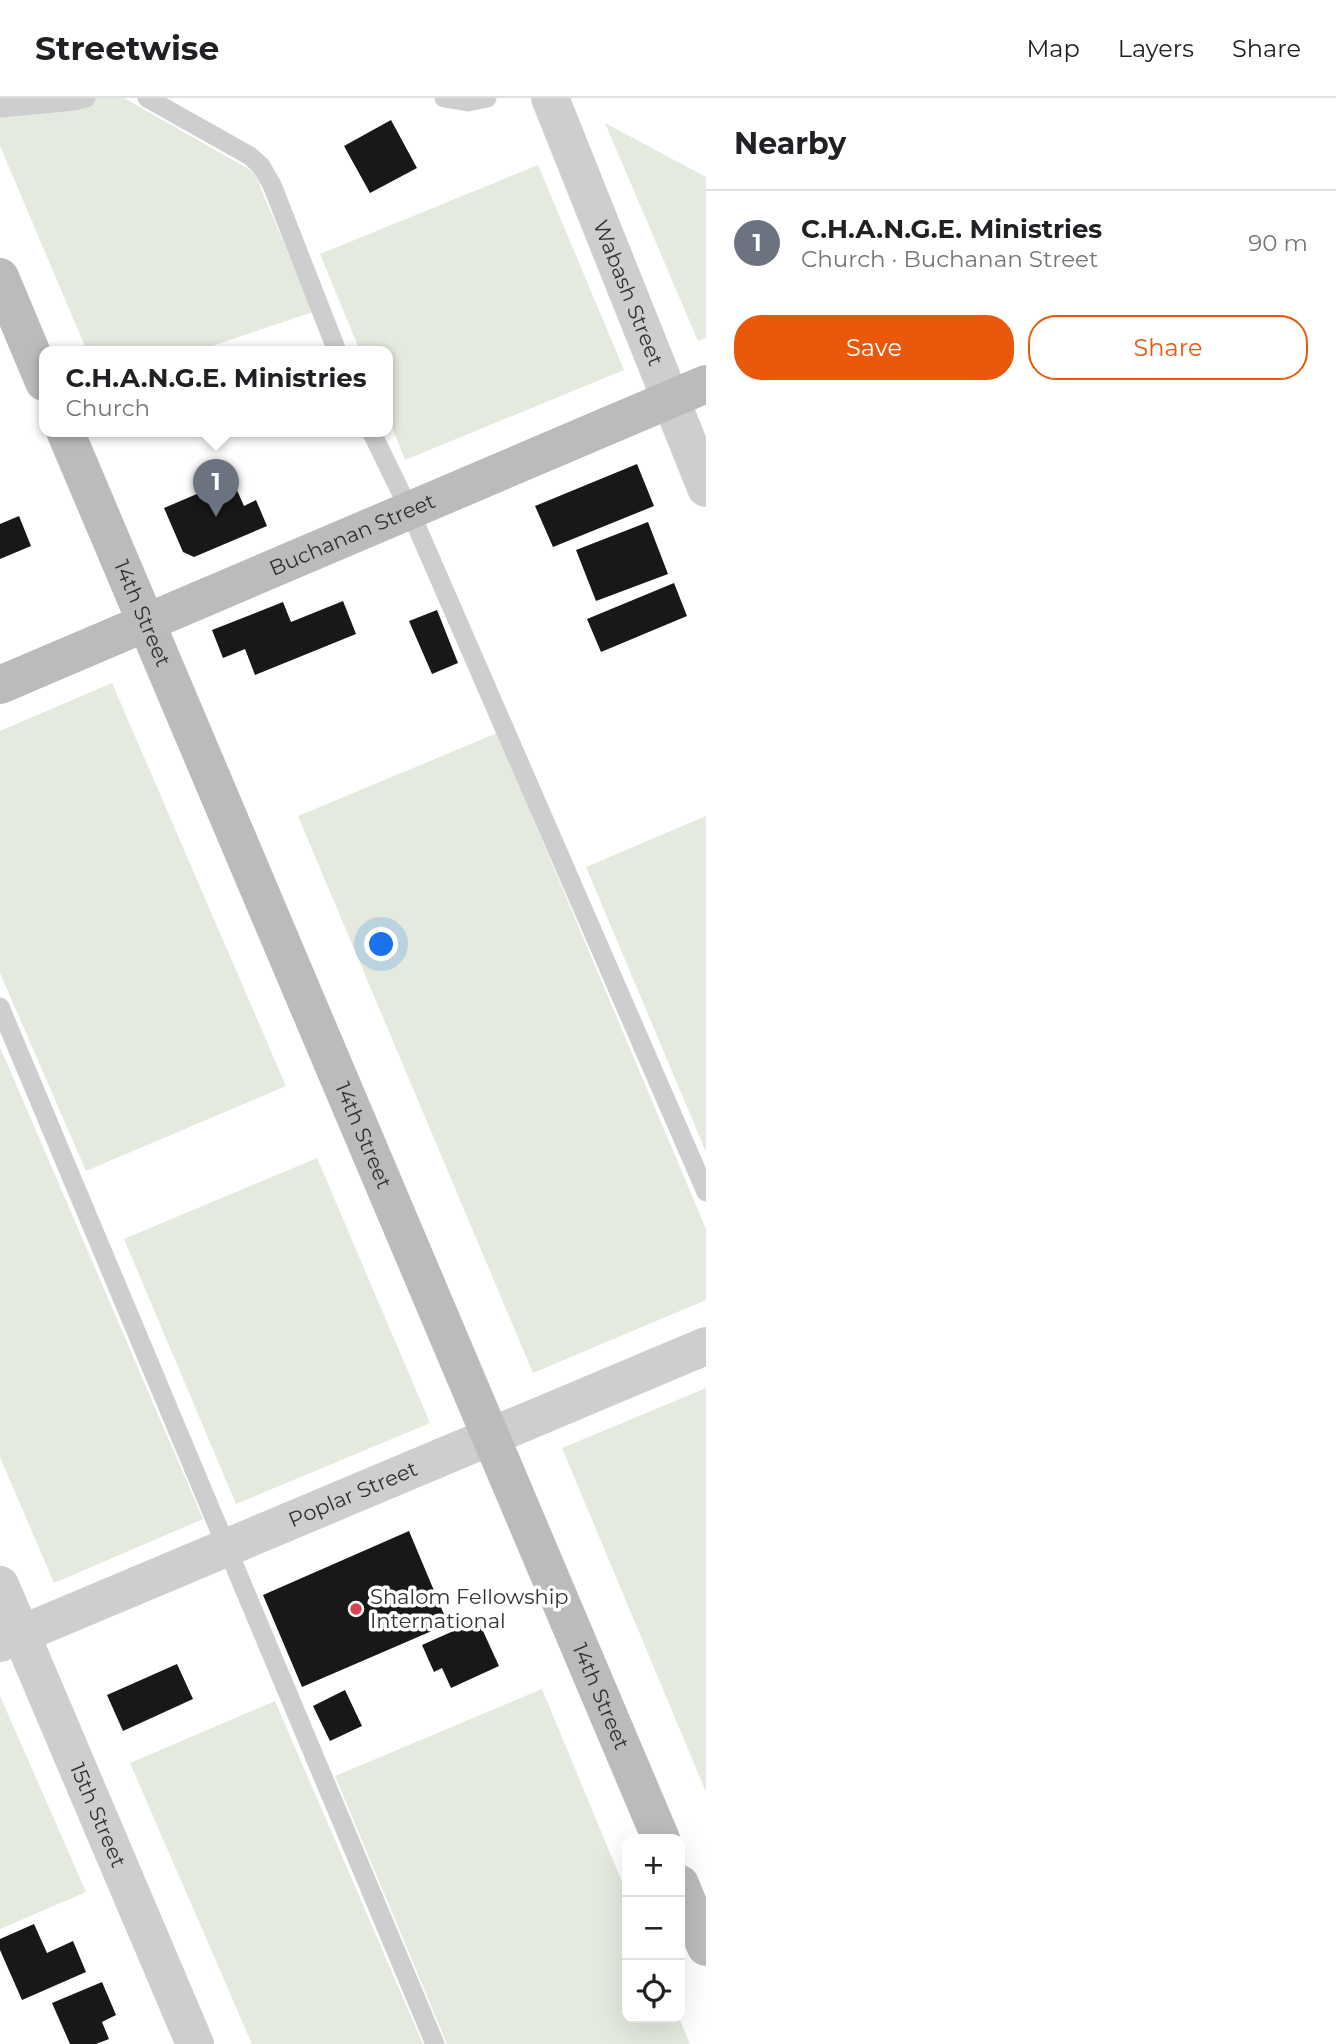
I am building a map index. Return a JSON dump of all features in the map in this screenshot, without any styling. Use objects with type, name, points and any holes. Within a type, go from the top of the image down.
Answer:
[{"type":"street","name":"Wabash Street","points":[[550,98],[706,488]]},
{"type":"street","points":[[0,277],[39,370]]},
{"type":"street","name":"Buchanan Street","points":[[0,685],[706,384]]},
{"type":"street","name":"14th Street","points":[[68,437],[659,1834]]},
{"type":"street","name":"Poplar Street","points":[[10,1638],[706,1346]]},
{"type":"street","name":"15th Street","points":[[0,1586],[10,1638],[195,2044]]},
{"type":"street","points":[[685,1896],[706,1947]]},
{"type":"lane","points":[[0,108],[86,98]]},
{"type":"lane","points":[[147,98],[250,156],[261,166],[272,185],[335,346]]},
{"type":"lane","points":[[444,98],[468,102],[486,98]]},
{"type":"lane","points":[[374,437],[410,509],[706,1192]]},
{"type":"lane","points":[[0,1007],[435,2044]]},
{"type":"shaded area","points":[[0,98],[124,98],[254,172],[313,312],[212,346],[85,346],[0,146]]},
{"type":"shaded area","points":[[605,123],[706,177],[706,338],[698,341]]},
{"type":"shaded area","points":[[538,165],[624,370],[405,460],[393,430],[393,346],[358,346],[320,254]]},
{"type":"shaded area","points":[[112,683],[286,1086],[86,1171],[0,973],[0,731]]},
{"type":"shaded area","points":[[497,733],[706,1229],[706,1300],[533,1373],[298,816]]},
{"type":"shaded area","points":[[706,816],[706,1152],[586,867]]},
{"type":"shaded area","points":[[0,1047],[203,1519],[54,1583],[0,1457]]},
{"type":"shaded area","points":[[317,1158],[430,1423],[236,1504],[124,1239]]},
{"type":"shaded area","points":[[706,1388],[706,1792],[562,1448]]},
{"type":"shaded area","points":[[542,1689],[622,1882],[622,2023],[681,2023],[690,2044],[447,2044],[335,1776]]},
{"type":"shaded area","points":[[0,1696],[86,1892],[0,1929]]},
{"type":"shaded area","points":[[275,1701],[423,2044],[252,2044],[130,1763]]},
{"type":"building","points":[[391,120],[417,168],[370,193],[344,146]]},
{"type":"building","points":[[637,464],[654,506],[553,547],[535,506]]},
{"type":"building","points":[[232,479],[244,506],[256,500],[267,526],[194,557],[183,552],[164,508]]},
{"type":"building","points":[[19,516],[31,546],[0,559],[0,524]]},
{"type":"building","points":[[648,522],[668,574],[596,601],[576,550]]},
{"type":"building","points":[[674,583],[687,616],[601,652],[587,619]]},
{"type":"building","points":[[343,601],[356,634],[255,675],[245,649],[223,658],[212,630],[283,602],[291,622]]},
{"type":"building","points":[[437,610],[458,663],[432,674],[409,621]]},
{"type":"building","name":"Shalom Fellowship International","points":[[409,1531],[448,1624],[302,1687],[263,1595]]},
{"type":"building","points":[[478,1620],[499,1666],[451,1688],[442,1668],[434,1672],[422,1645]]},
{"type":"building","points":[[177,1664],[193,1699],[123,1731],[107,1695]]},
{"type":"building","points":[[345,1690],[362,1726],[330,1741],[313,1706]]},
{"type":"building","points":[[34,1924],[47,1953],[73,1941],[86,1972],[22,2000],[0,1950],[0,1939]]},
{"type":"building","points":[[102,1982],[116,2015],[102,2022],[109,2039],[96,2044],[70,2044],[52,2003]]},
{"type":"place","name":"C.H.A.N.G.E. Ministries","points":[[216,517]]},
{"type":"place","name":"Shalom Fellowship International","points":[[356,1609]]}]
